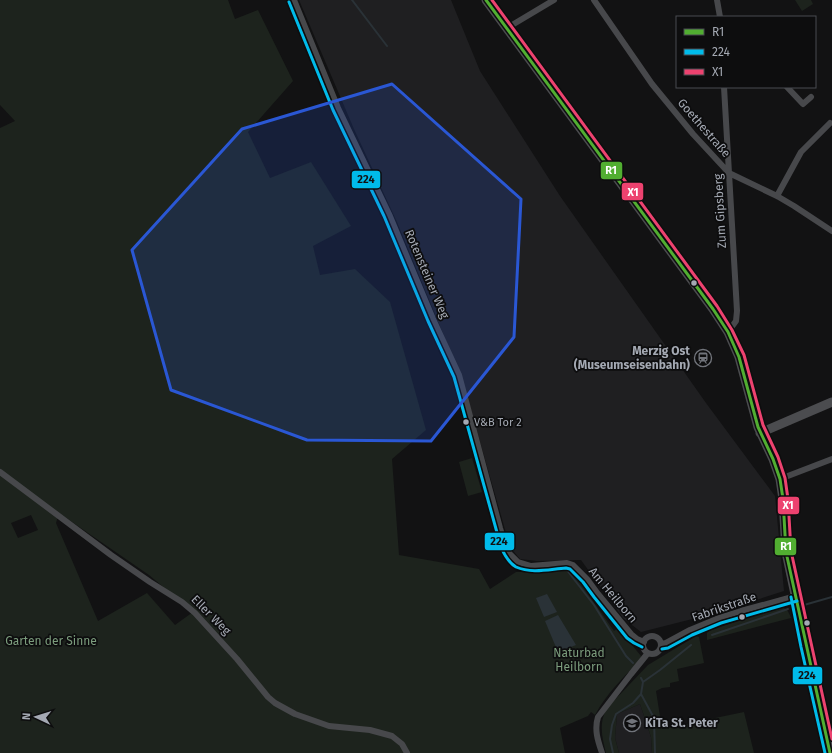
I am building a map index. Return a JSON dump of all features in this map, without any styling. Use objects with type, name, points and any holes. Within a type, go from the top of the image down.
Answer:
[{"type":"main road","points":[[486,0],[651,224],[728,332],[739,357],[760,433],[773,459],[780,479],[783,499],[786,552],[830,753]]},
{"type":"main road","points":[[760,433],[832,402]]},
{"type":"street","name":"Rotensteiner Weg","points":[[294,0],[338,108],[389,214],[433,319],[459,375],[505,545],[510,554],[518,562]]},
{"type":"street","points":[[507,28],[554,0]]},
{"type":"street","name":"Goethestraße","points":[[594,0],[652,84],[693,134],[729,173],[777,196],[832,231]]},
{"type":"street","points":[[717,0],[720,16]]},
{"type":"street","name":"Zum Gipsberg","points":[[724,88],[737,311],[736,321],[728,332]]},
{"type":"street","points":[[788,88],[803,104],[811,97]]},
{"type":"street","points":[[777,196],[801,152],[830,122]]},
{"type":"street","points":[[780,479],[832,459]]},
{"type":"street","name":"Eller Weg","points":[[0,472],[111,555],[182,602],[195,613],[237,658],[268,697],[275,703],[295,714],[329,726],[370,730],[392,736],[402,744],[407,753]]},
{"type":"street","name":"Am Heilborn","points":[[518,562],[531,566],[567,563],[573,565],[587,579],[631,634],[644,642]]},
{"type":"street","name":"Fabrikstraße","points":[[648,654],[657,653],[661,644],[719,618],[796,596]]},
{"type":"street","points":[[602,753],[596,734],[598,717],[648,654],[643,647],[647,638],[652,636],[657,638],[661,644]]},
{"type":"highlighted area","points":[[392,84],[521,199],[514,337],[431,441],[307,440],[171,390],[132,250],[242,129]]},
{"type":"shaded area","points":[[299,0],[451,0],[480,71],[560,196],[706,403],[775,496],[784,591],[712,614],[641,632],[623,618],[581,560],[537,561],[520,559],[510,547],[463,382],[397,222],[354,129]]},
{"type":"shaded area","points":[[547,594],[557,612],[544,617],[536,598]]},
{"type":"shaded area","points":[[558,615],[576,645],[558,652],[545,621]]},
{"type":"shaded area","name":"KiTa St. Peter","points":[[640,704],[651,737],[652,753],[619,753],[615,738],[617,714]]},
{"type":"green space","points":[[0,0],[228,0],[235,19],[258,10],[293,81],[248,132],[270,178],[311,162],[351,226],[313,246],[320,275],[355,269],[390,302],[426,430],[392,459],[399,555],[479,569],[490,589],[516,572],[571,570],[614,631],[618,628],[641,656],[640,660],[599,707],[595,715],[591,712],[588,716],[560,728],[565,753],[0,753],[0,128],[15,121],[0,105]],"holes":[[[59,513],[149,575],[193,612],[175,625],[147,593],[98,621],[56,523]],[[31,515],[38,530],[18,538],[11,523]]]},
{"type":"green space","points":[[795,0],[811,0],[813,4],[802,11]]},
{"type":"green space","points":[[472,458],[482,492],[468,496],[459,462]]},
{"type":"green space","points":[[779,606],[787,610],[791,618],[707,640],[707,633],[709,631],[760,613],[771,607]]},
{"type":"green space","points":[[696,636],[699,637],[704,663],[677,669],[679,681],[670,683],[670,687],[662,688],[656,691],[662,729],[744,712],[754,753],[652,753],[651,737],[640,704],[617,714],[615,738],[619,753],[606,753],[602,735],[602,724],[608,707],[648,665]]},
{"type":"waterway","points":[[352,0],[387,46]]},
{"type":"waterway","points":[[566,569],[594,605],[626,656],[633,663]]},
{"type":"waterway","points":[[804,605],[832,597]]},
{"type":"waterway","points":[[712,635],[788,609]]},
{"type":"waterway","points":[[643,682],[691,645]]},
{"type":"waterway","points":[[613,753],[610,739],[612,725],[616,714],[633,703],[641,694],[643,682],[641,678]]},
{"type":"waterway","points":[[641,694],[654,718],[655,753]]},
{"type":"transit line","name":"R1","points":[[486,0],[713,309],[728,332],[739,357],[758,427],[773,459],[780,479],[783,499],[786,552],[830,753]]},
{"type":"transit line","name":"X1","points":[[492,0],[717,306],[732,330],[744,355],[763,425],[778,457],[785,478],[788,499],[791,551],[832,739]]},
{"type":"transit line","name":"224","points":[[289,2],[333,110],[384,216],[428,321],[454,377],[501,547],[504,553],[513,565],[522,569],[535,571],[566,568],[570,569],[583,582],[627,638],[642,647]]},
{"type":"transit line","name":"224","points":[[791,597],[825,753]]},
{"type":"transit line","name":"224","points":[[662,649],[668,648],[692,635],[721,623],[797,601]]},
{"type":"place","name":"Merzig Ost (Museumseisenbahn)","points":[[703,358]]},
{"type":"place","name":"V&B Tor 2","points":[[466,422]]},
{"type":"place","name":"KiTa St. Peter","points":[[632,723]]},
{"type":"park label","name":"Garten der Sinne","points":[[51,641]]},
{"type":"park label","name":"Naturbad Heilborn","points":[[579,660]]}]
